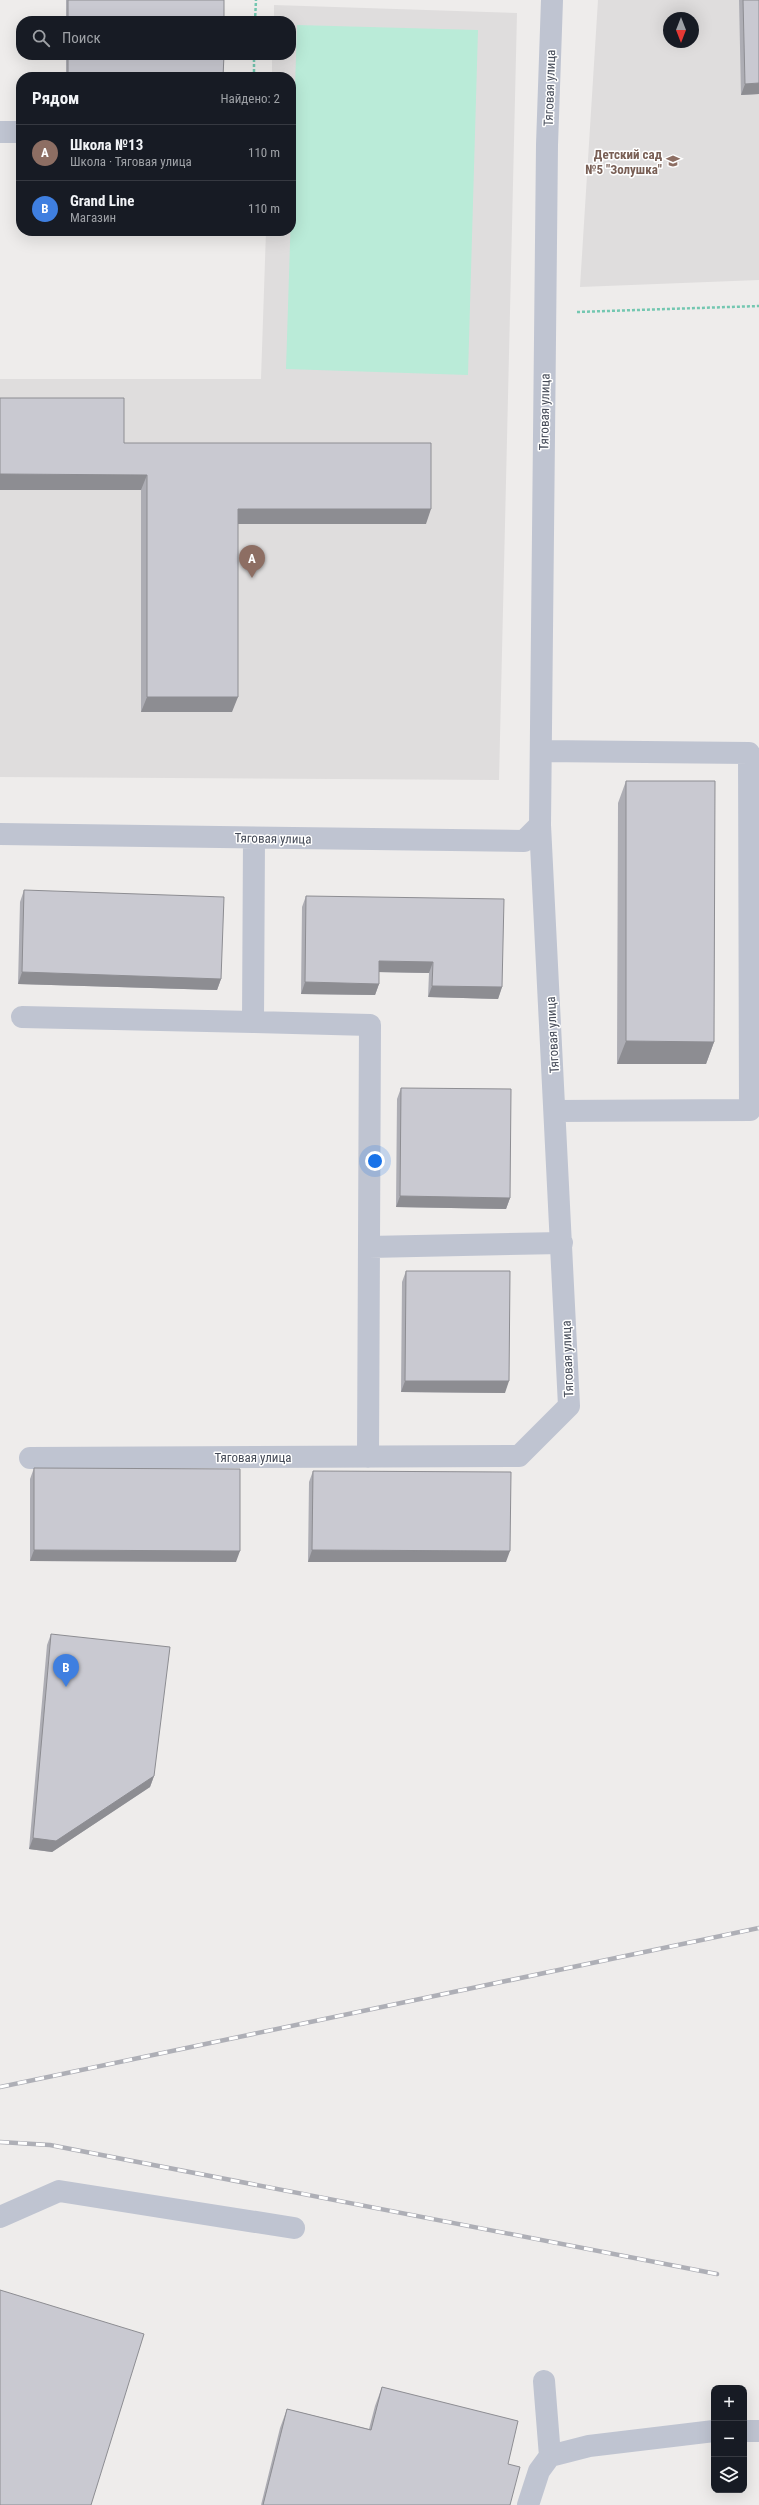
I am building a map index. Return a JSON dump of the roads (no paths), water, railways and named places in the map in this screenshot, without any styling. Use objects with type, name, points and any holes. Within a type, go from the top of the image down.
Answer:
[{"type":"street","name":"Тяговая улица","points":[[30,1458],[519,1456],[569,1406],[556,1110],[540,825],[547,145],[552,0]]},
{"type":"street","points":[[0,132],[16,132]]},
{"type":"street","points":[[541,751],[749,753],[750,1110],[556,1110]]},
{"type":"street","name":"Тяговая улица","points":[[0,834],[524,841],[540,825]]},
{"type":"street","points":[[253,1022],[254,838]]},
{"type":"street","points":[[22,1017],[370,1025],[368,1457]]},
{"type":"street","points":[[369,1248],[562,1243]]},
{"type":"street","points":[[0,2217],[59,2191],[294,2228]]},
{"type":"street","points":[[544,2381],[550,2456]]},
{"type":"street","points":[[528,2505],[539,2471],[550,2456],[589,2446],[711,2430]]},
{"type":"street","points":[[747,2431],[759,2431]]},
{"type":"railway","points":[[0,2087],[759,1928]]},
{"type":"railway","points":[[0,2142],[50,2145],[717,2274]]},
{"type":"place","name":"Детский сад №5 \"Золушка\"","points":[[673,161]]},
{"type":"place","name":"Школа №13","points":[[252,578]]},
{"type":"place","name":"Grand Line","points":[[66,1687]]}]
